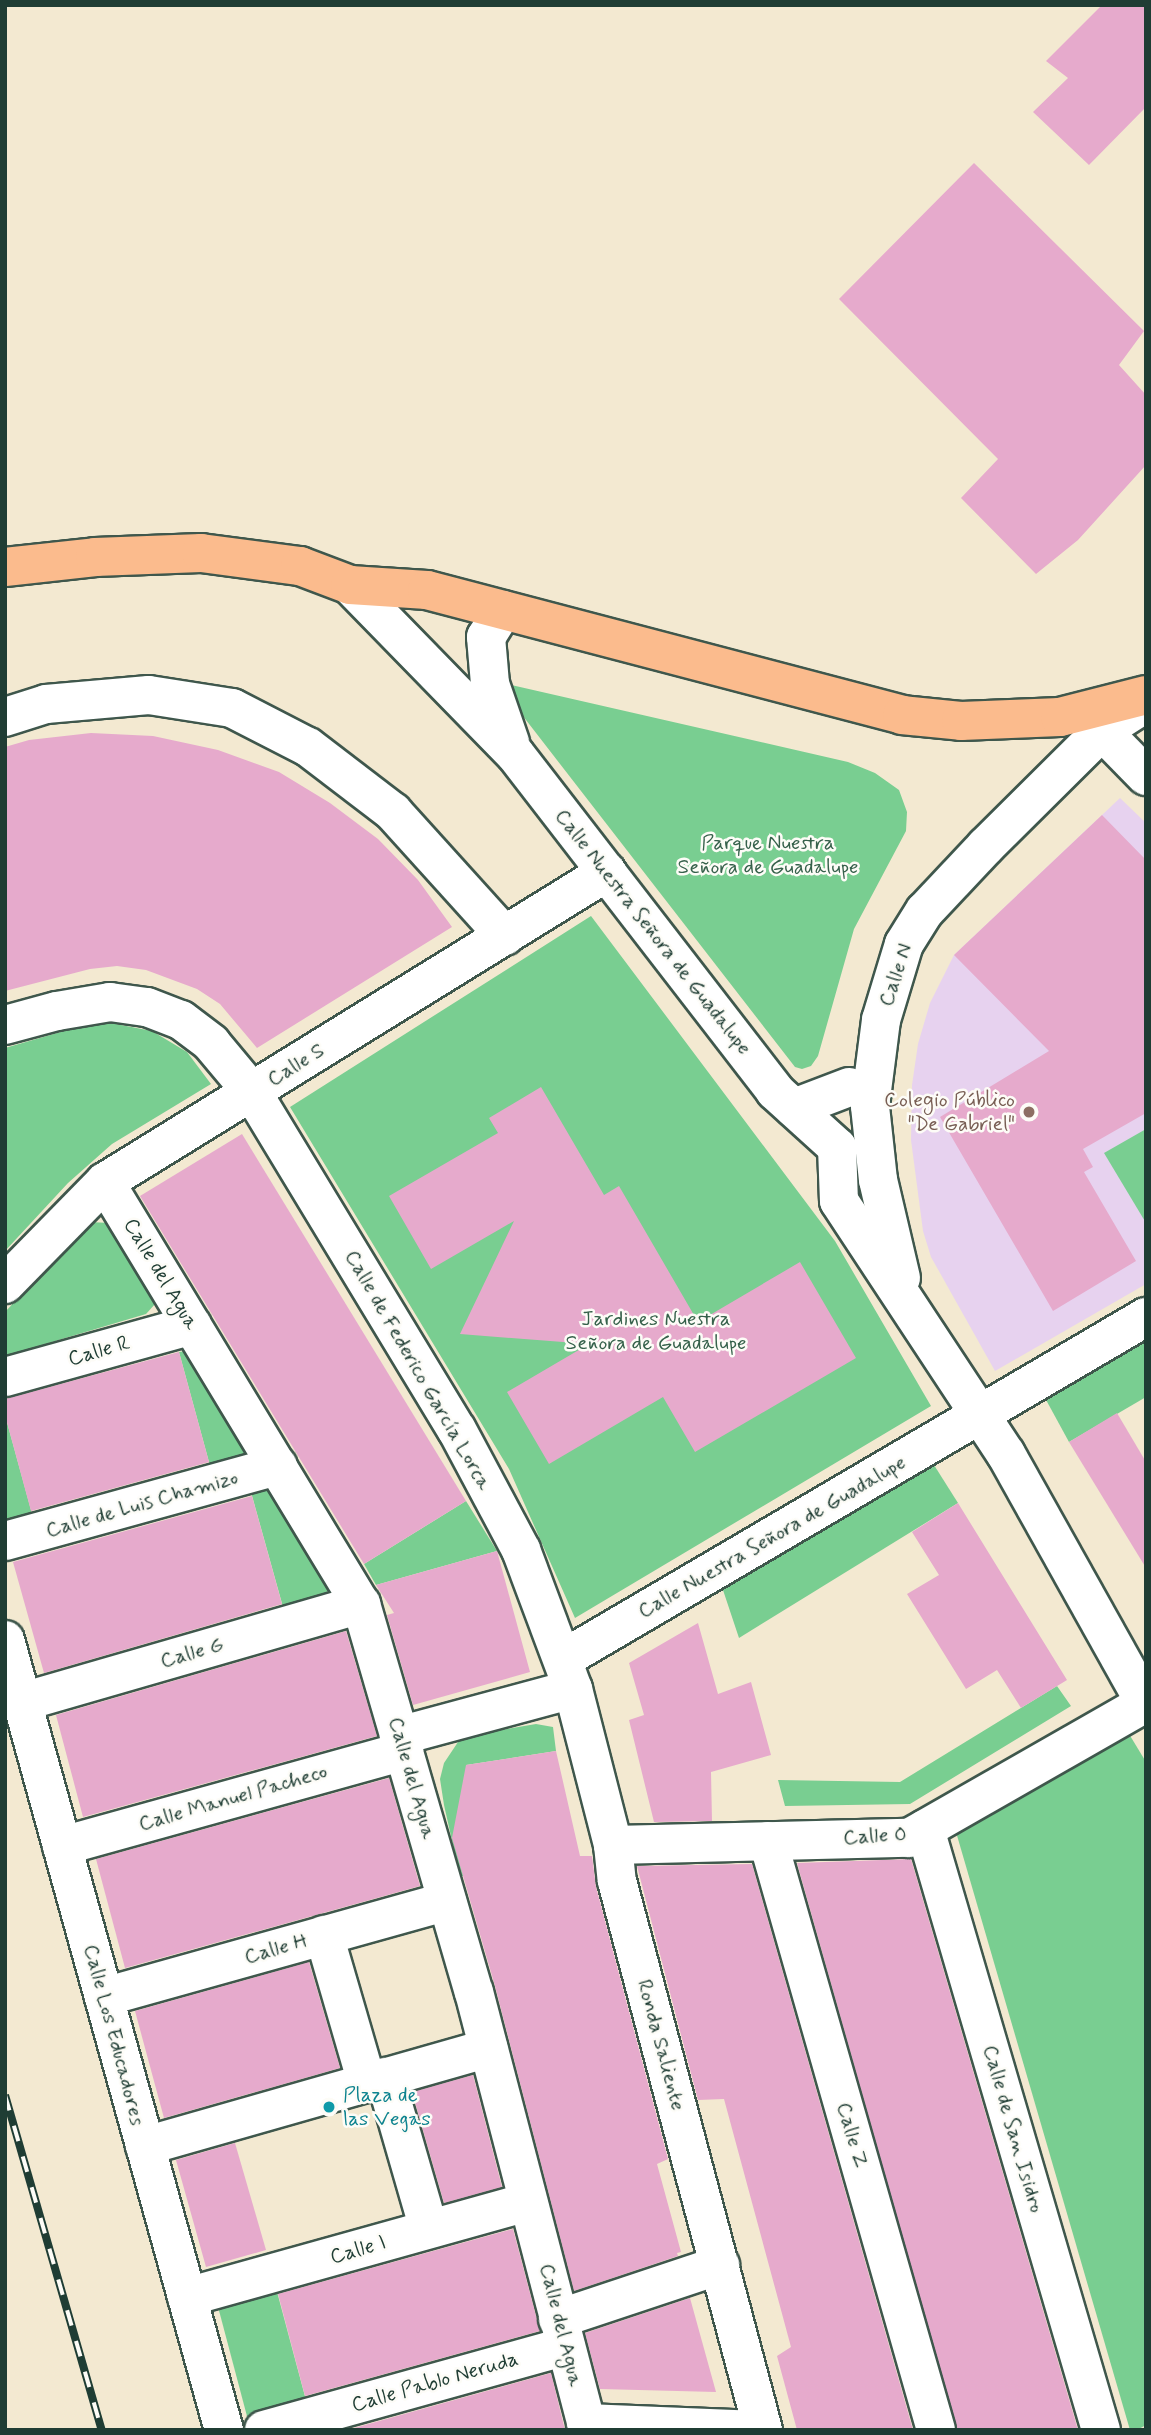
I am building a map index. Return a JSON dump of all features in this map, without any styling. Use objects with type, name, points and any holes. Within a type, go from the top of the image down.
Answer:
[{"type":"main road","points":[[5,567],[95,556],[201,553],[300,566],[350,585],[427,590],[902,715],[961,721],[1060,717],[1146,695]]},
{"type":"street","name":"Calle Nuestra Señora de Guadalupe","points":[[350,585],[515,754],[775,1091],[837,1147]]},
{"type":"street","name":"Calle Nuestra Señora de Guadalupe","points":[[503,610],[486,637],[490,684],[515,754]]},
{"type":"street","points":[[5,717],[46,704],[149,695],[232,708],[308,747],[393,812],[505,936]]},
{"type":"street","name":"Calle N","points":[[906,1300],[878,1180],[870,1106],[881,1020],[904,944],[925,911],[985,847],[1122,736],[1146,703]]},
{"type":"street","points":[[1122,736],[1146,776]]},
{"type":"street","name":"Calle S","points":[[5,1284],[105,1182],[607,872]]},
{"type":"street","points":[[904,944],[858,1045],[837,1147],[839,1201],[1006,1454],[1146,1704]]},
{"type":"street","name":"Calle de Federico García Lorca","points":[[5,1025],[57,1011],[110,1002],[148,1007],[181,1020],[211,1043],[252,1092],[457,1430],[521,1550],[568,1674]]},
{"type":"street","points":[[794,1108],[849,1087]]},
{"type":"street","points":[[837,1147],[874,1146]]},
{"type":"street","name":"Calle del Agua","points":[[105,1182],[361,1604],[488,2048],[587,2426]]},
{"type":"street","name":"Calle Nuestra Señora de Guadalupe","points":[[402,1743],[568,1674],[981,1415],[1146,1317]]},
{"type":"street","name":"Calle R","points":[[5,1377],[192,1325]]},
{"type":"street","name":"Calle de Luis Chamizo","points":[[5,1541],[278,1466]]},
{"type":"street","name":"Calle G","points":[[22,1702],[361,1604]]},
{"type":"street","name":"Calle Los Educadores","points":[[5,1640],[224,2430]]},
{"type":"street","name":"Ronda Saliente","points":[[568,1674],[613,1845],[617,1881],[764,2430]]},
{"type":"street","name":"Calle O","points":[[613,1845],[909,1838],[1146,1704]]},
{"type":"street","name":"Calle Manuel Pacheco","points":[[62,1846],[402,1743]]},
{"type":"street","name":"Calle de San Isidro","points":[[925,1829],[1101,2430]]},
{"type":"street","name":"Calle Z","points":[[768,1841],[936,2430]]},
{"type":"street","name":"Calle H","points":[[104,1997],[447,1901]]},
{"type":"street","points":[[324,1936],[429,2230]]},
{"type":"street","points":[[145,2146],[488,2048]]},
{"type":"street","name":"Calle I","points":[[187,2297],[528,2202]]},
{"type":"street","name":"Calle Pablo Neruda","points":[[264,2430],[562,2332],[720,2265]]},
{"type":"street","points":[[587,2426],[758,2430]]},
{"type":"shaded area","name":"Colegio Público \"De Gabriel\"","points":[[1120,798],[1146,823],[1146,1284],[995,1371],[931,1257],[923,1231],[911,1140],[912,1085],[918,1044],[930,1003],[954,955]]},
{"type":"green space","name":"Parque Nuestra Señora de Guadalupe","points":[[507,684],[848,762],[875,773],[899,790],[907,812],[906,831],[854,929],[818,1056],[811,1066],[802,1069],[795,1067],[505,693]]},
{"type":"green space","name":"Jardines Nuestra Señora de Guadalupe","points":[[591,916],[835,1241],[931,1406],[575,1618],[509,1469],[290,1107]]},
{"type":"green space","points":[[111,1023],[152,1031],[187,1052],[211,1084],[112,1144],[68,1183],[5,1251],[5,1048],[71,1029]]},
{"type":"green space","points":[[1146,1129],[1146,1223],[1104,1153]]},
{"type":"green space","points":[[89,1222],[110,1223],[156,1303],[146,1314],[5,1356],[5,1312]]},
{"type":"green space","points":[[1146,1342],[1146,1397],[1069,1442],[1045,1398]]},
{"type":"green space","points":[[186,1351],[256,1460],[212,1473],[179,1352]]},
{"type":"green space","points":[[5,1415],[34,1521],[5,1529]]},
{"type":"green space","points":[[934,1465],[958,1503],[739,1638],[722,1587]]},
{"type":"green space","points":[[268,1479],[329,1583],[329,1590],[325,1594],[283,1607],[249,1485]]},
{"type":"green space","points":[[466,1501],[497,1551],[376,1585],[364,1564]]},
{"type":"green space","points":[[1057,1686],[1071,1706],[910,1804],[785,1806],[778,1780],[900,1782]]},
{"type":"green space","points":[[536,1724],[553,1727],[556,1751],[466,1765],[476,1876],[460,1876],[440,1779],[444,1763],[458,1742],[477,1734]]},
{"type":"green space","points":[[1126,1729],[1146,1762],[1146,2425],[1137,2430],[1130,2430],[956,1832]]},
{"type":"green space","points":[[276,2288],[307,2404],[248,2420],[217,2303]]},
{"type":"building","points":[[1102,5],[1146,5],[1146,107],[1089,165],[1033,112],[1068,78],[1046,61]]},
{"type":"building","points":[[974,163],[1144,331],[1119,365],[1146,395],[1146,465],[1078,540],[1036,574],[961,498],[998,459],[839,299]]},
{"type":"building","points":[[91,733],[153,736],[218,750],[279,772],[330,803],[378,839],[418,880],[452,927],[257,1048],[220,1004],[197,989],[146,970],[117,966],[90,969],[5,991],[5,747],[29,740]]},
{"type":"building","name":"Colegio Público \"De Gabriel\"","points":[[1102,815],[1146,860],[1146,1113],[1083,1149],[1093,1167],[1084,1172],[1136,1261],[1053,1311],[940,1117],[1049,1051],[954,955]]},
{"type":"building","points":[[541,1087],[604,1195],[619,1186],[698,1322],[800,1262],[856,1358],[695,1452],[663,1397],[549,1464],[507,1392],[589,1344],[460,1334],[514,1221],[431,1269],[389,1196],[498,1133],[489,1118]]},
{"type":"building","points":[[242,1134],[466,1501],[364,1564],[140,1196]]},
{"type":"building","points":[[179,1352],[209,1462],[31,1511],[5,1415],[5,1399]]},
{"type":"building","points":[[1117,1413],[1146,1462],[1146,1568],[1069,1442]]},
{"type":"building","points":[[252,1496],[282,1604],[44,1673],[13,1562]]},
{"type":"building","points":[[958,1503],[1067,1680],[1021,1708],[997,1670],[966,1689],[907,1594],[939,1575],[912,1532]]},
{"type":"building","points":[[497,1551],[530,1672],[413,1705],[387,1615],[394,1613],[376,1585]]},
{"type":"building","points":[[698,1623],[718,1694],[751,1682],[771,1755],[711,1772],[712,1821],[654,1822],[629,1720],[644,1715],[629,1663]]},
{"type":"building","points":[[346,1631],[377,1736],[83,1817],[56,1715]]},
{"type":"building","points":[[556,1751],[580,1856],[592,1856],[596,1887],[668,2159],[657,2164],[681,2252],[677,2253],[678,2256],[574,2291],[495,1986],[452,1838],[466,1765]]},
{"type":"building","points":[[389,1778],[420,1886],[125,1968],[96,1859]]},
{"type":"building","points":[[911,1859],[1078,2430],[957,2430],[797,1863]]},
{"type":"building","points":[[752,1864],[913,2430],[797,2430],[777,2356],[791,2347],[724,2099],[698,2100],[637,1866]]},
{"type":"building","points":[[309,1962],[340,2068],[164,2118],[135,2011]]},
{"type":"building","points":[[473,2075],[502,2187],[444,2203],[412,2092]]},
{"type":"building","points":[[235,2143],[266,2250],[206,2267],[176,2160]]},
{"type":"building","points":[[513,2229],[540,2331],[305,2396],[278,2294]]},
{"type":"building","points":[[690,2298],[716,2392],[600,2389],[585,2333]]},
{"type":"building","points":[[551,2373],[565,2430],[347,2430]]},
{"type":"railway","points":[[5,2095],[102,2430]]},
{"type":"place","name":"Colegio Público \"De Gabriel\"","points":[[1029,1112]]},
{"type":"place","name":"Plaza de las Vegas","points":[[329,2107]]}]
